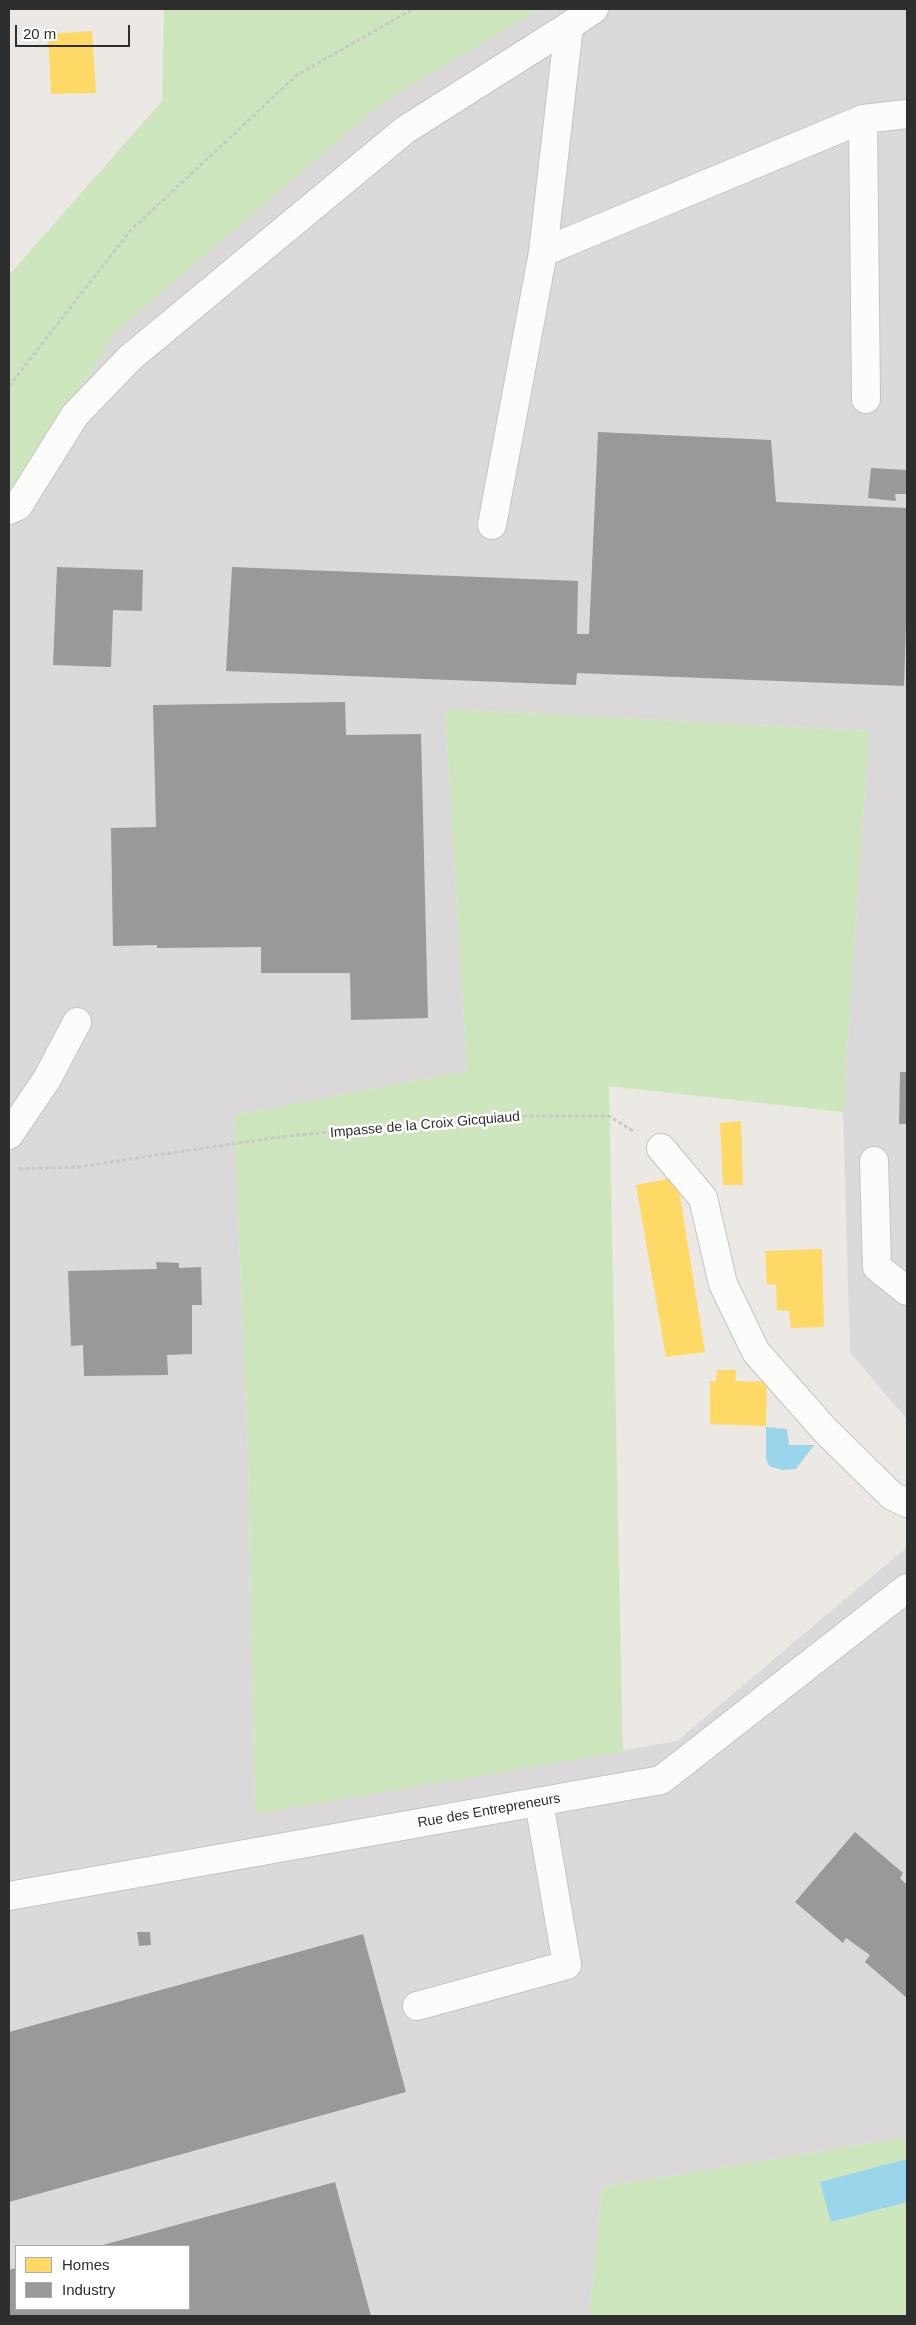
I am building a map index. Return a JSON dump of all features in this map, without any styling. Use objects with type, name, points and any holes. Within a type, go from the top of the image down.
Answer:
[{"type":"street","points":[[9,510],[18,506],[75,415],[132,357],[405,130],[594,9]]},
{"type":"street","points":[[492,524],[543,252],[569,26]]},
{"type":"street","points":[[543,252],[863,118],[907,114]]},
{"type":"street","points":[[863,118],[866,399]]},
{"type":"street","points":[[9,1134],[47,1079],[77,1022]]},
{"type":"street","points":[[661,1148],[704,1198],[723,1284],[756,1352],[824,1429],[892,1496],[907,1503]]},
{"type":"street","points":[[874,1161],[877,1267],[907,1291]]},
{"type":"street","name":"Rue des Entrepreneurs","points":[[9,1896],[661,1780],[907,1588]]},
{"type":"street","points":[[417,2006],[567,1965],[539,1802]]},
{"type":"path","points":[[9,386],[130,231],[296,75],[413,9]]},
{"type":"path","name":"Impasse de la Croix Gicquiaud","points":[[18,1169],[77,1166],[279,1138],[490,1116],[609,1116],[661,1148]]},
{"type":"shaded area","points":[[540,9],[907,9],[907,1419],[850,1353],[843,1112],[869,731],[445,709],[467,1071],[234,1115],[248,1455],[255,1814],[677,1741],[907,1547],[907,2137],[602,2187],[589,2316],[9,2316],[9,489],[14,489],[117,331],[382,103]]},
{"type":"green space","points":[[164,9],[540,9],[382,103],[117,331],[14,489],[9,489],[9,275],[162,101]]},
{"type":"green space","points":[[445,709],[869,731],[843,1112],[609,1086],[623,1752],[255,1814],[248,1455],[234,1115],[467,1071]]},
{"type":"green space","points":[[907,2137],[907,2316],[589,2316],[602,2187]]},
{"type":"water","points":[[766,1427],[787,1429],[789,1445],[814,1445],[796,1469],[782,1470],[769,1466],[766,1458]]},
{"type":"water","points":[[907,2159],[907,2202],[831,2222],[820,2182]]},
{"type":"building: Homes","points":[[92,31],[96,93],[51,94],[48,34]]},
{"type":"building: Homes","points":[[741,1121],[743,1185],[723,1185],[720,1123]]},
{"type":"building: Homes","points":[[677,1177],[705,1352],[666,1357],[636,1185]]},
{"type":"building: Homes","points":[[822,1249],[824,1327],[791,1328],[789,1311],[777,1310],[776,1284],[767,1285],[765,1251]]},
{"type":"building: Homes","points":[[717,1370],[736,1370],[735,1381],[767,1382],[766,1426],[710,1424],[710,1381],[716,1381]]},
{"type":"building: Industry","points":[[598,432],[771,440],[776,502],[907,508],[904,686],[577,673],[576,685],[226,671],[232,567],[578,581],[577,634],[589,634]]},
{"type":"building: Industry","points":[[871,468],[907,470],[907,494],[895,494],[896,501],[868,498]]},
{"type":"building: Industry","points":[[57,567],[143,570],[142,611],[113,610],[111,667],[53,665]]},
{"type":"building: Industry","points":[[345,702],[346,735],[421,734],[428,1018],[351,1020],[350,973],[261,973],[261,947],[157,948],[157,945],[113,946],[111,828],[156,827],[153,705]]},
{"type":"building: Industry","points":[[900,1072],[907,1072],[907,1124],[899,1124]]},
{"type":"building: Industry","points":[[156,1262],[179,1263],[179,1268],[201,1267],[202,1305],[192,1305],[192,1354],[167,1355],[168,1375],[84,1376],[83,1345],[71,1346],[68,1271],[157,1269]]},
{"type":"building: Industry","points":[[855,1832],[903,1873],[900,1878],[907,1885],[907,1998],[865,1962],[870,1955],[846,1938],[843,1943],[795,1902]]},
{"type":"building: Industry","points":[[137,1932],[150,1932],[151,1945],[139,1946]]},
{"type":"building: Industry","points":[[363,1934],[406,2092],[9,2202],[9,2032]]},
{"type":"building: Industry","points":[[335,2182],[371,2316],[9,2316],[9,2270],[15,2268],[15,2310],[190,2310],[190,2245],[103,2245]]}]
